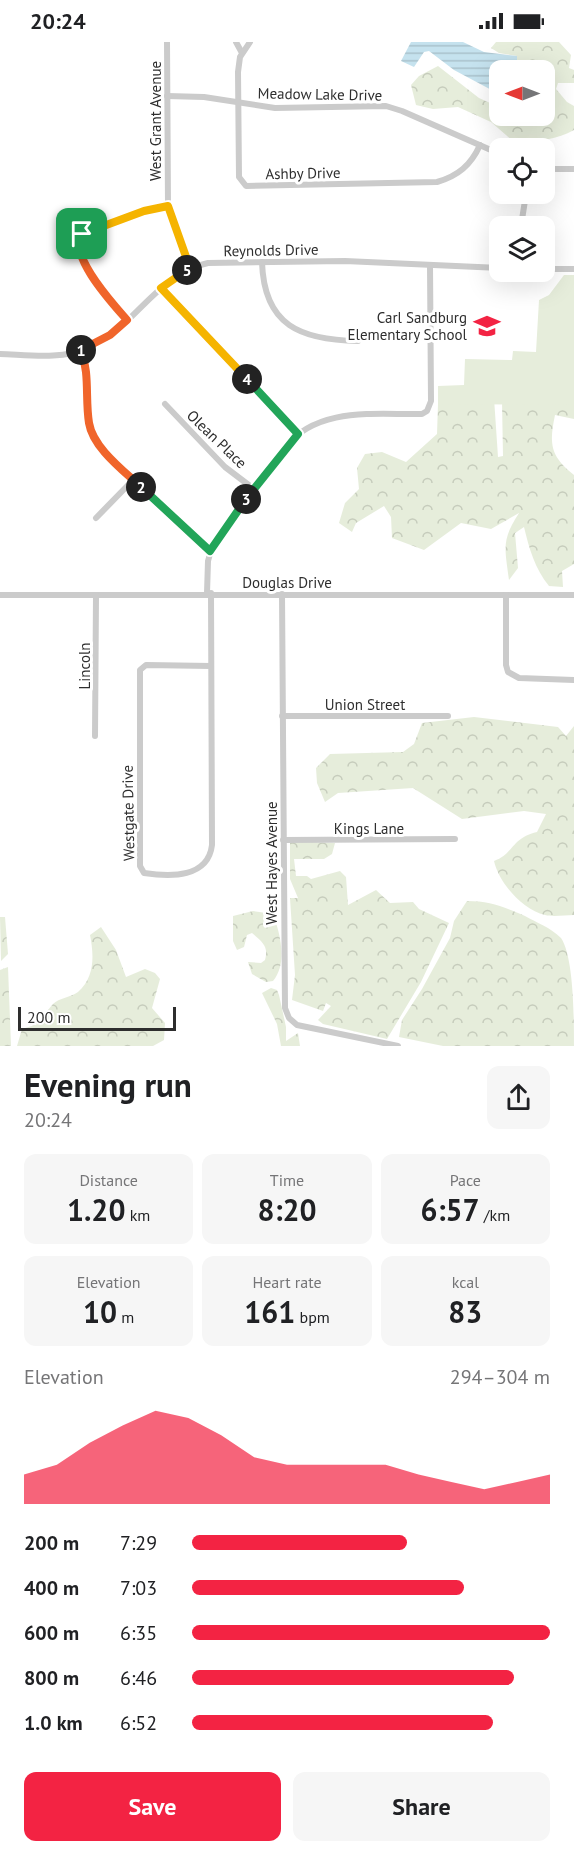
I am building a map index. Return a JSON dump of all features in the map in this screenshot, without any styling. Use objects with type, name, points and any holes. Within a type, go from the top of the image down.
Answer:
[{"type":"street","name":"West Grant Avenue","points":[[167,42],[168,206],[190,268]]},
{"type":"street","points":[[236,42],[242,53]]},
{"type":"street","name":"Ashby Drive","points":[[250,42],[238,64],[239,177],[246,186],[438,182],[454,176],[467,167],[480,145]]},
{"type":"street","name":"Meadow Lake Drive","points":[[167,96],[204,97],[275,108],[386,106],[489,149]]},
{"type":"street","points":[[555,169],[574,169]]},
{"type":"street","points":[[127,320],[89,273],[79,239],[84,234],[144,211],[168,206]]},
{"type":"street","name":"Reynolds Drive","points":[[0,354],[57,355],[81,350],[110,335],[161,288],[190,268],[208,263],[345,261],[489,268]]},
{"type":"street","points":[[262,262],[268,297],[290,326],[318,339],[358,341]]},
{"type":"street","points":[[81,350],[88,377],[91,431],[98,444],[133,480],[210,551],[254,489],[298,434],[318,422],[337,416],[422,414],[427,411],[431,401],[430,265]]},
{"type":"street","points":[[555,269],[574,269]]},
{"type":"street","points":[[161,288],[298,434]]},
{"type":"street","name":"Olean Place","points":[[165,404],[225,467],[254,489]]},
{"type":"street","points":[[96,518],[133,480]]},
{"type":"street","name":"Westgate Drive","points":[[210,551],[209,593],[211,666],[211,853],[205,864],[190,873],[144,873],[140,866],[140,670],[146,665],[211,666]]},
{"type":"street","name":"Douglas Drive","points":[[0,595],[96,596],[209,593],[574,595]]},
{"type":"street","name":"West Hayes Avenue","points":[[282,594],[286,1014],[293,1022],[303,1026],[398,1046]]},
{"type":"street","points":[[506,594],[506,665],[508,672],[519,678],[574,680]]},
{"type":"street","name":"Lincoln","points":[[95,736],[96,596]]},
{"type":"street","name":"Union Street","points":[[282,716],[448,716]]},
{"type":"street","name":"Kings Lane","points":[[283,840],[455,839]]},
{"type":"green space","points":[[496,42],[559,42],[571,55],[569,68],[574,70],[574,83],[558,83],[556,89],[567,102],[574,106],[574,130],[552,138],[510,138],[496,126],[555,126],[555,60],[517,60],[517,56],[499,53],[491,48]]},
{"type":"green space","points":[[438,66],[479,98],[489,102],[489,121],[458,107],[433,109],[416,105],[411,85],[419,76]]},
{"type":"green space","points":[[564,275],[574,275],[574,405],[438,404],[438,386],[464,385],[465,359],[512,360],[513,351],[536,352],[539,300],[549,295]]},
{"type":"green space","points":[[449,397],[494,398],[498,457],[503,456],[502,402],[574,398],[574,419],[555,415],[552,434],[553,449],[556,455],[574,475],[574,564],[562,571],[563,587],[549,586],[540,573],[524,527],[515,533],[518,568],[509,580],[506,560],[507,538],[519,513],[491,529],[461,523],[424,550],[392,538],[391,517],[384,506],[356,523],[352,532],[339,523],[345,503],[359,489],[357,468],[365,454],[382,452],[406,462],[437,434],[438,404]]},
{"type":"green space","points":[[474,717],[558,727],[566,736],[574,726],[574,915],[548,916],[528,907],[506,886],[494,861],[506,854],[522,838],[537,832],[546,814],[524,811],[462,819],[413,788],[338,793],[325,802],[317,783],[316,768],[330,754],[403,752],[414,744],[422,723]]},
{"type":"green space","points":[[290,841],[335,843],[332,854],[324,859],[294,859],[296,876],[307,876],[311,879],[340,871],[346,877],[348,905],[376,890],[390,903],[413,902],[419,909],[449,923],[421,982],[387,1039],[323,1024],[318,1020],[331,1006],[326,1003],[323,1011],[292,1000],[295,975],[290,898],[298,898],[290,879]]},
{"type":"green space","points":[[467,901],[490,903],[510,910],[543,925],[561,938],[569,959],[571,973],[574,1046],[443,1046],[399,1037],[402,1020],[450,938],[454,921]]},
{"type":"green space","points":[[253,911],[273,914],[278,930],[281,957],[278,974],[273,981],[266,982],[252,974],[248,962],[261,963],[265,960],[265,948],[259,939],[252,933],[247,935],[244,947],[237,950],[233,941],[233,916]]},
{"type":"green space","points":[[0,917],[5,917],[8,954],[1,961]]},
{"type":"green space","points":[[101,927],[116,950],[126,977],[145,969],[155,973],[160,979],[152,1008],[165,1023],[164,1040],[153,1046],[17,1046],[22,1029],[38,1022],[53,1004],[75,994],[84,986],[92,965],[90,935]]},
{"type":"green space","points":[[8,967],[11,1046],[0,1046],[0,970]]},
{"type":"green space","points":[[271,988],[277,990],[279,995],[286,1027],[286,1041],[298,1033],[300,1046],[281,1046],[277,1024],[262,993]]},
{"type":"water","points":[[411,42],[463,42],[484,52],[517,56],[517,60],[489,60],[489,89],[454,70],[429,51],[424,52],[414,67],[401,61]]},
{"type":"place","name":"Carl Sandburg Elementary School","points":[[487,326]]},
{"type":"route","points":[[168,206],[172,223],[190,268],[172,278],[161,288],[298,434],[284,448],[210,551],[133,480],[98,444],[91,431],[88,377],[81,350],[87,349],[110,335],[127,320],[89,273],[79,239],[82,234],[144,211],[168,206]]}]
